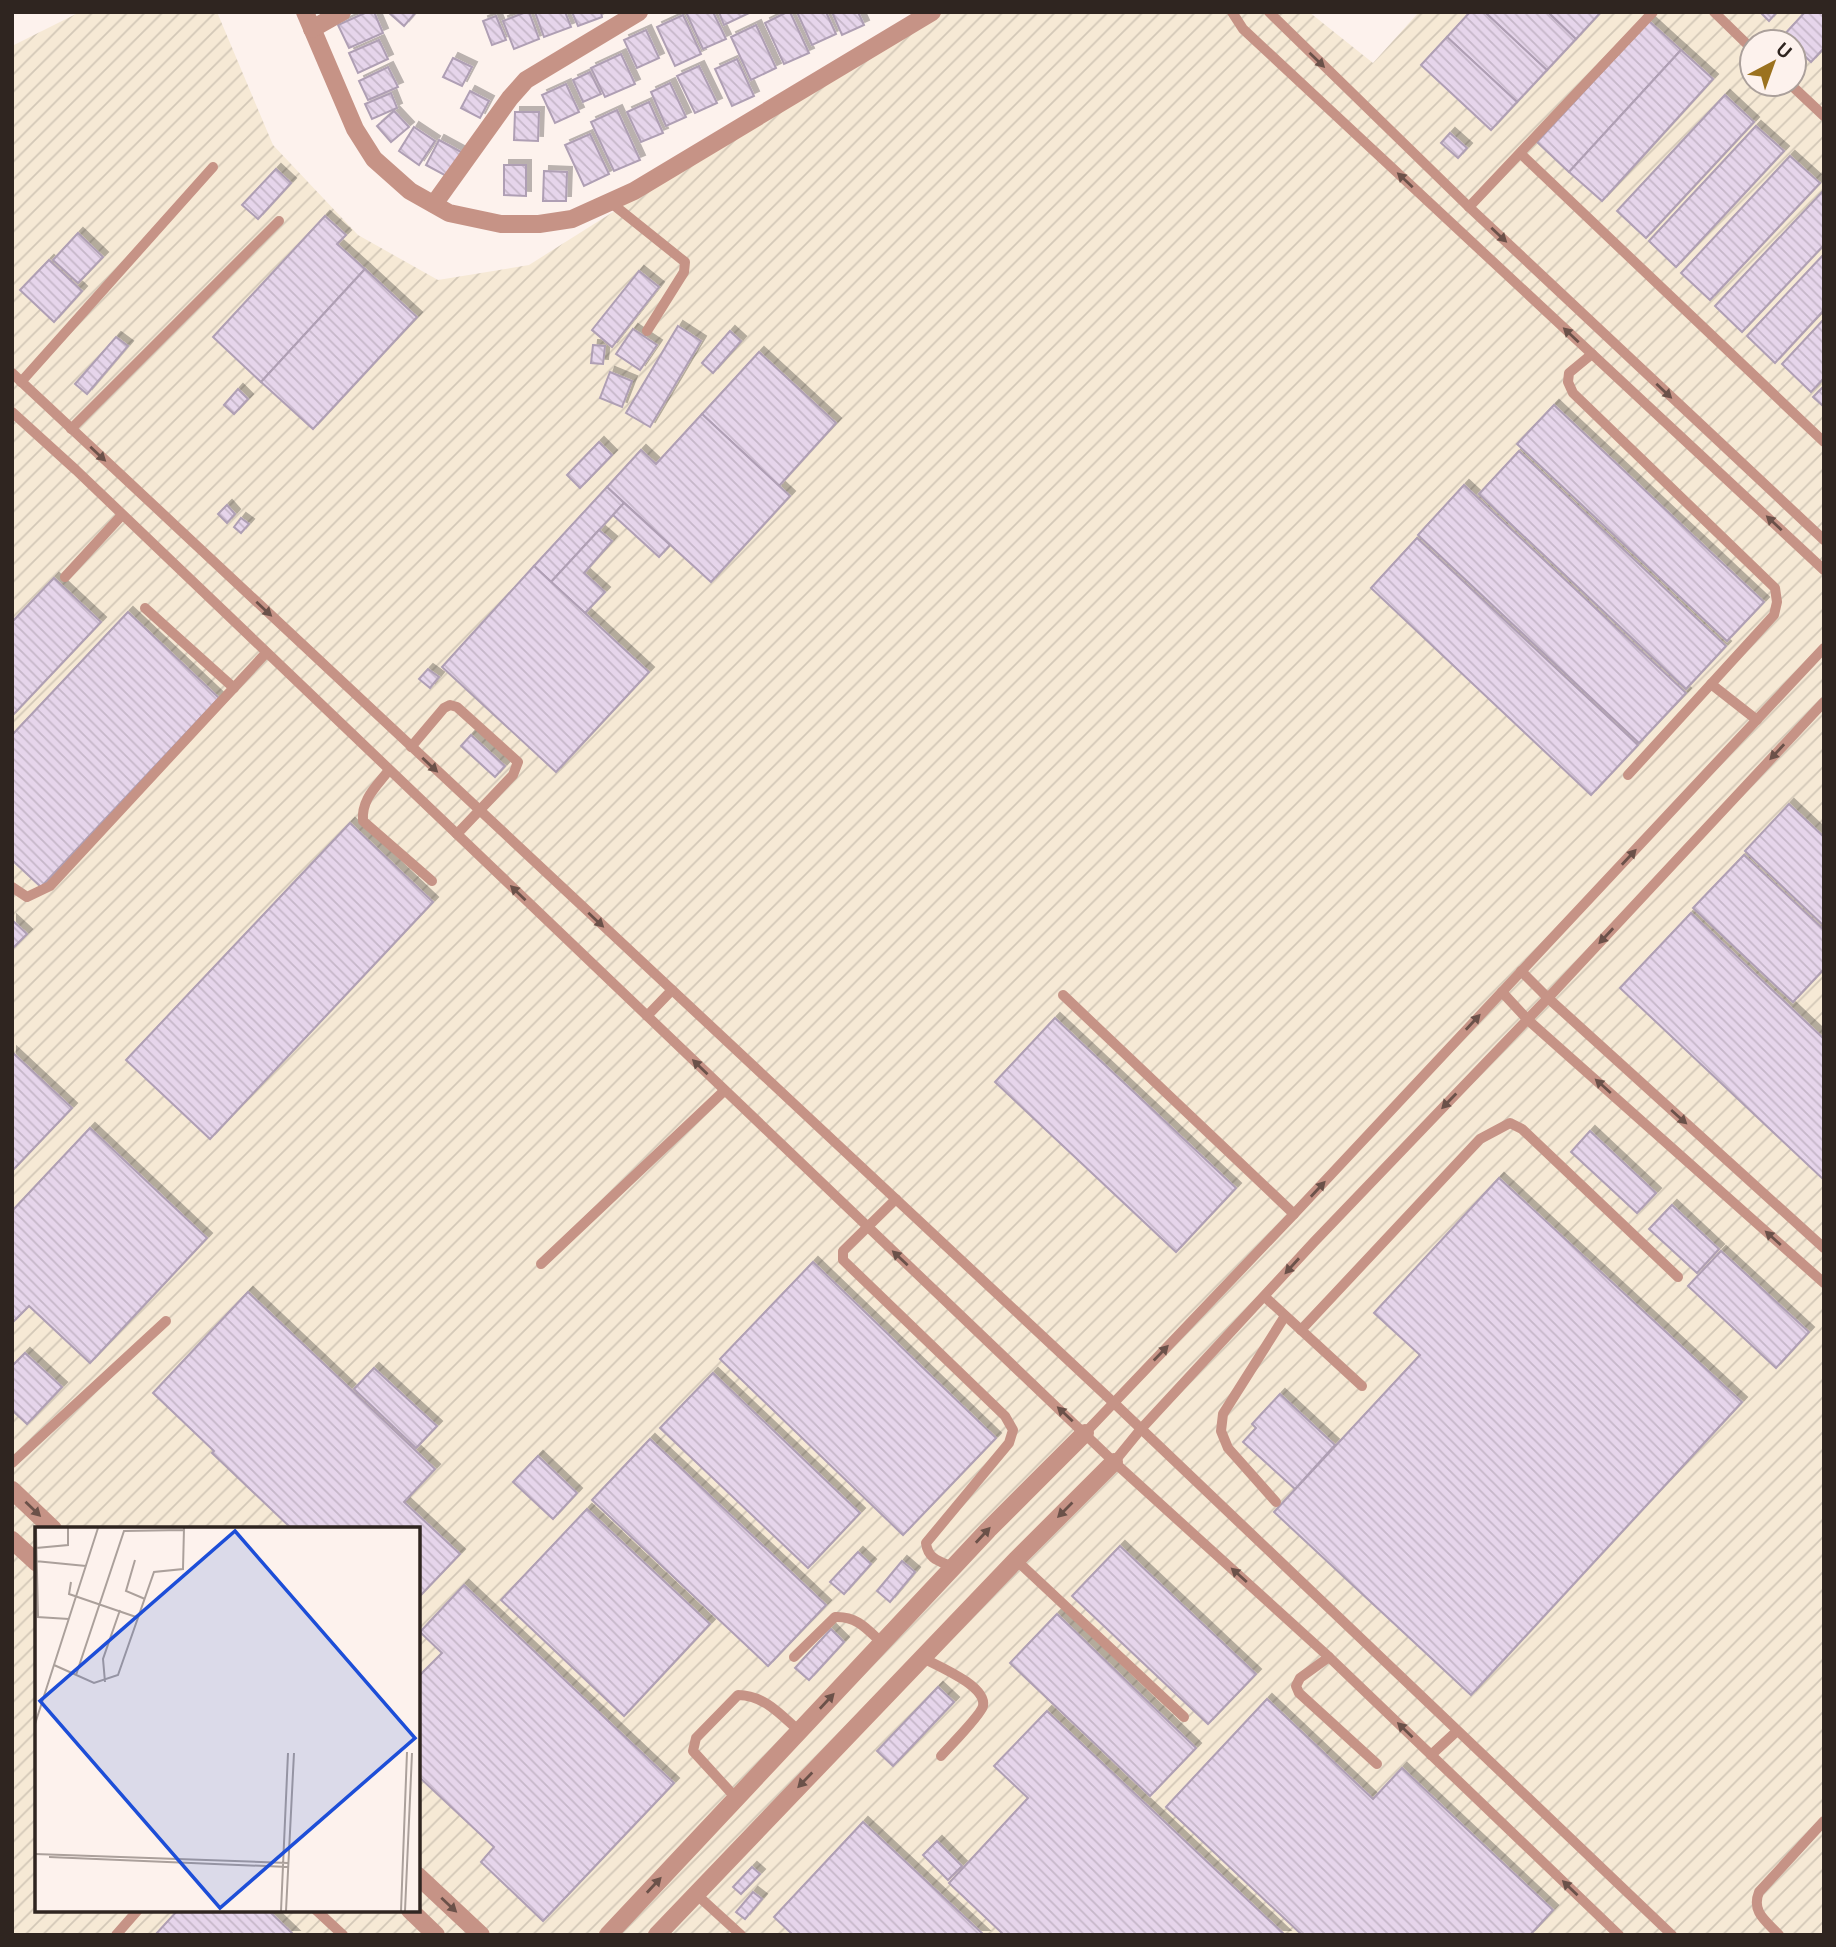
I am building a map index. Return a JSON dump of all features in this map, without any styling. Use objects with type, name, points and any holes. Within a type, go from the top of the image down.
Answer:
[{"type":"street","points":[[342,12],[308,21],[355,129],[374,159],[410,191],[449,212],[501,225],[539,224],[572,219],[634,191],[914,17],[932,12]]},
{"type":"street","points":[[434,204],[510,97],[526,80],[639,12]]},
{"type":"street","points":[[608,1935],[953,1567],[1085,1433]]},
{"type":"street","points":[[657,1935],[1016,1560],[1114,1462]]},
{"type":"street","points":[[12,1490],[51,1527]]},
{"type":"street","points":[[12,1540],[35,1561]]},
{"type":"street","points":[[420,1878],[481,1935]]},
{"type":"street","points":[[412,1912],[436,1935]]},
{"type":"lane","points":[[1232,12],[1243,29],[1824,570]]},
{"type":"lane","points":[[1269,12],[1469,207],[1824,540]]},
{"type":"lane","points":[[1469,207],[1653,12]]},
{"type":"lane","points":[[1714,12],[1738,35]]},
{"type":"lane","points":[[1805,98],[1824,116]]},
{"type":"lane","points":[[1521,154],[1824,442]]},
{"type":"lane","points":[[21,382],[213,167]]},
{"type":"lane","points":[[610,202],[685,262],[684,272],[647,331]]},
{"type":"lane","points":[[71,429],[279,222]]},
{"type":"lane","points":[[1592,354],[1569,373],[1568,382],[1573,393],[1775,588],[1777,602],[1774,615],[1628,775]]},
{"type":"lane","points":[[12,373],[1114,1403],[1672,1935]]},
{"type":"lane","points":[[12,412],[1114,1462],[1329,1657],[1619,1935]]},
{"type":"lane","points":[[65,577],[122,514]]},
{"type":"lane","points":[[145,608],[233,688]]},
{"type":"lane","points":[[1085,1433],[1824,649]]},
{"type":"lane","points":[[12,887],[27,897],[50,886],[266,653]]},
{"type":"lane","points":[[1711,684],[1756,720]]},
{"type":"lane","points":[[1114,1462],[1141,1429],[1314,1242],[1528,1020],[1824,702]]},
{"type":"lane","points":[[411,747],[443,708],[450,705],[457,707],[518,762],[513,775],[457,834]]},
{"type":"lane","points":[[389,770],[365,800],[362,809],[363,821],[432,881]]},
{"type":"lane","points":[[1521,971],[1824,1248]]},
{"type":"lane","points":[[647,1016],[672,990]]},
{"type":"lane","points":[[1502,992],[1528,1020],[1824,1283]]},
{"type":"lane","points":[[1062,995],[1294,1214]]},
{"type":"lane","points":[[541,1264],[724,1091]]},
{"type":"lane","points":[[1301,1330],[1480,1139],[1510,1123],[1522,1129],[1678,1277]]},
{"type":"lane","points":[[896,1199],[869,1229],[843,1251],[843,1260],[1005,1416],[1013,1430],[1009,1443],[926,1543],[927,1552],[933,1559],[953,1567]]},
{"type":"lane","points":[[1265,1297],[1362,1386]]},
{"type":"lane","points":[[1276,1502],[1228,1448],[1221,1431],[1223,1414],[1285,1316]]},
{"type":"lane","points":[[12,1463],[166,1321]]},
{"type":"lane","points":[[1016,1560],[1184,1717]]},
{"type":"lane","points":[[794,1657],[835,1616],[858,1620],[882,1643]]},
{"type":"lane","points":[[1329,1657],[1300,1678],[1296,1686],[1298,1693],[1377,1764]]},
{"type":"lane","points":[[923,1658],[975,1687],[983,1698],[983,1709],[941,1756]]},
{"type":"lane","points":[[736,1798],[693,1751],[696,1738],[738,1695],[762,1700],[799,1731]]},
{"type":"lane","points":[[1431,1755],[1457,1731]]},
{"type":"lane","points":[[1779,1935],[1758,1913],[1755,1901],[1759,1892],[1824,1821]]},
{"type":"lane","points":[[696,1894],[736,1933]]},
{"type":"lane","points":[[116,1935],[136,1912]]},
{"type":"lane","points":[[318,1912],[343,1935]]},
{"type":"shaded area","points":[[80,12],[217,12],[273,145],[358,235],[438,280],[529,265],[930,12],[1309,12],[1373,63],[1419,12],[1824,12],[1824,1935],[12,1935],[12,46]]},
{"type":"building","points":[[367,12],[374,12],[383,33],[349,48],[338,25]]},
{"type":"building","points":[[388,12],[416,12],[404,26]]},
{"type":"building","points":[[529,12],[539,39],[514,49],[503,21]]},
{"type":"building","points":[[535,12],[565,12],[571,27],[544,37]]},
{"type":"building","points":[[572,12],[601,12],[602,17],[578,26]]},
{"type":"building","points":[[686,12],[713,12],[726,39],[703,49]]},
{"type":"building","points":[[719,12],[749,12],[749,13],[724,25]]},
{"type":"building","points":[[790,12],[809,53],[784,64],[765,23]]},
{"type":"building","points":[[797,12],[826,12],[836,34],[812,45]]},
{"type":"building","points":[[832,12],[858,12],[864,25],[842,35]]},
{"type":"building","points":[[1470,12],[1485,12],[1547,70],[1517,102],[1447,37]]},
{"type":"building","points":[[1485,12],[1548,12],[1576,39],[1547,70]]},
{"type":"building","points":[[1548,12],[1601,12],[1576,39]]},
{"type":"building","points":[[1760,12],[1777,12],[1769,21]]},
{"type":"building","points":[[1805,12],[1824,12],[1824,48],[1811,62],[1808,59],[1808,28],[1790,28]]},
{"type":"building","points":[[683,15],[701,54],[675,66],[657,27]]},
{"type":"building","points":[[496,16],[506,40],[492,45],[483,21]]},
{"type":"building","points":[[1649,21],[1681,50],[1569,172],[1537,142]]},
{"type":"building","points":[[756,25],[776,68],[751,80],[731,37]]},
{"type":"building","points":[[646,30],[659,58],[637,68],[624,40]]},
{"type":"building","points":[[1447,37],[1517,102],[1491,130],[1421,65]]},
{"type":"building","points":[[379,40],[388,59],[358,73],[349,53]]},
{"type":"building","points":[[1681,50],[1713,79],[1602,201],[1569,172]]},
{"type":"building","points":[[621,54],[635,84],[605,97],[591,68]]},
{"type":"building","points":[[453,58],[472,67],[462,86],[443,77]]},
{"type":"building","points":[[737,59],[754,96],[732,106],[715,69]]},
{"type":"building","points":[[699,66],[717,103],[695,113],[677,76]]},
{"type":"building","points":[[388,67],[398,87],[368,100],[359,81]]},
{"type":"building","points":[[590,72],[601,94],[583,102],[573,80]]},
{"type":"building","points":[[670,83],[686,117],[666,126],[651,92]]},
{"type":"building","points":[[566,84],[579,112],[555,123],[542,95]]},
{"type":"building","points":[[470,91],[489,101],[480,118],[461,108]]},
{"type":"building","points":[[391,93],[397,108],[372,119],[365,104]]},
{"type":"building","points":[[1725,95],[1754,122],[1646,238],[1617,211]]},
{"type":"building","points":[[649,102],[663,133],[641,142],[627,112]]},
{"type":"building","points":[[617,110],[640,160],[614,171],[591,122]]},
{"type":"building","points":[[394,111],[409,127],[391,142],[377,126]]},
{"type":"building","points":[[515,112],[539,112],[538,141],[514,140]]},
{"type":"building","points":[[1756,126],[1784,151],[1676,267],[1649,241]]},
{"type":"building","points":[[414,127],[435,141],[419,165],[399,151]]},
{"type":"building","points":[[1450,133],[1467,148],[1458,158],[1441,143]]},
{"type":"building","points":[[590,134],[609,174],[584,186],[565,145]]},
{"type":"building","points":[[439,140],[463,153],[450,178],[426,165]]},
{"type":"building","points":[[1790,156],[1820,183],[1710,300],[1681,273]]},
{"type":"building","points":[[504,165],[526,165],[526,196],[504,195]]},
{"type":"building","points":[[276,169],[291,183],[258,219],[242,205]]},
{"type":"building","points":[[544,171],[567,172],[566,201],[543,201]]},
{"type":"building","points":[[1824,190],[1824,245],[1742,332],[1715,306]]},
{"type":"building","points":[[325,216],[346,235],[337,244],[365,269],[261,382],[213,337]]},
{"type":"building","points":[[78,233],[103,257],[78,283],[53,260]]},
{"type":"building","points":[[1824,254],[1824,310],[1775,363],[1747,336]]},
{"type":"building","points":[[49,260],[82,291],[54,322],[20,290]]},
{"type":"building","points":[[365,269],[417,317],[313,429],[261,382]]},
{"type":"building","points":[[639,271],[659,287],[612,347],[592,330]]},
{"type":"building","points":[[1824,319],[1824,378],[1811,392],[1782,364]]},
{"type":"building","points":[[678,326],[701,341],[650,427],[626,413]]},
{"type":"building","points":[[633,329],[657,345],[640,370],[616,354]]},
{"type":"building","points":[[730,331],[741,341],[713,373],[702,363]]},
{"type":"building","points":[[116,337],[128,346],[87,394],[75,384]]},
{"type":"building","points":[[593,345],[605,346],[603,364],[591,363]]},
{"type":"building","points":[[759,352],[836,423],[779,486],[702,414]]},
{"type":"building","points":[[610,372],[632,381],[622,407],[600,398]]},
{"type":"building","points":[[1824,386],[1824,407],[1813,397]]},
{"type":"building","points":[[238,389],[248,399],[234,414],[224,405]]},
{"type":"building","points":[[1554,405],[1764,602],[1727,641],[1517,444]]},
{"type":"building","points":[[702,414],[790,496],[711,582],[607,487],[641,450],[656,464]]},
{"type":"building","points":[[599,442],[612,455],[580,488],[567,475]]},
{"type":"building","points":[[1519,451],[1726,646],[1686,689],[1479,494]]},
{"type":"building","points":[[1464,485],[1686,693],[1639,743],[1418,535]]},
{"type":"building","points":[[607,487],[624,503],[551,582],[534,566]]},
{"type":"building","points":[[624,503],[670,545],[659,557],[613,515]]},
{"type":"building","points":[[227,505],[235,514],[227,523],[218,514]]},
{"type":"building","points":[[241,518],[249,524],[241,533],[234,527]]},
{"type":"building","points":[[599,530],[612,541],[584,573],[605,592],[585,613],[551,582]]},
{"type":"building","points":[[1417,538],[1638,745],[1591,795],[1371,588]]},
{"type":"building","points":[[534,566],[649,672],[556,772],[442,667]]},
{"type":"building","points":[[54,578],[101,622],[12,716],[12,622]]},
{"type":"building","points":[[128,612],[219,698],[41,887],[12,860],[12,735]]},
{"type":"building","points":[[428,669],[439,677],[430,688],[419,679]]},
{"type":"building","points":[[471,735],[505,766],[495,777],[461,746]]},
{"type":"building","points":[[1789,804],[1824,837],[1824,926],[1745,851]]},
{"type":"building","points":[[350,823],[433,902],[210,1139],[126,1060]]},
{"type":"building","points":[[1744,855],[1824,930],[1824,969],[1793,1002],[1693,908]]},
{"type":"building","points":[[1691,913],[1824,1039],[1824,1180],[1620,988]]},
{"type":"building","points":[[12,920],[27,934],[12,949]]},
{"type":"building","points":[[1055,1018],[1236,1188],[1176,1252],[995,1082]]},
{"type":"building","points":[[12,1052],[72,1108],[12,1171]]},
{"type":"building","points":[[90,1128],[207,1238],[90,1363],[29,1306],[12,1323],[12,1211]]},
{"type":"building","points":[[1590,1131],[1656,1193],[1637,1213],[1571,1152]]},
{"type":"building","points":[[1499,1178],[1742,1402],[1471,1695],[1274,1512],[1420,1355],[1374,1313]]},
{"type":"building","points":[[1672,1205],[1719,1249],[1697,1273],[1649,1229]]},
{"type":"building","points":[[1721,1251],[1809,1332],[1776,1368],[1688,1286]]},
{"type":"building","points":[[813,1262],[996,1438],[903,1535],[720,1359]]},
{"type":"building","points":[[248,1292],[435,1469],[404,1502],[460,1554],[420,1596],[420,1527],[290,1527],[153,1393]]},
{"type":"building","points":[[25,1353],[62,1387],[27,1424],[12,1410],[12,1366]]},
{"type":"building","points":[[374,1368],[437,1426],[416,1448],[354,1389]]},
{"type":"building","points":[[713,1373],[860,1513],[808,1568],[660,1428]]},
{"type":"building","points":[[1280,1394],[1335,1445],[1295,1489],[1243,1442],[1256,1428],[1252,1424]]},
{"type":"building","points":[[650,1439],[826,1605],[768,1666],[592,1500]]},
{"type":"building","points":[[538,1456],[577,1493],[553,1519],[513,1482]]},
{"type":"building","points":[[587,1509],[710,1624],[624,1716],[501,1600]]},
{"type":"building","points":[[1120,1546],[1256,1674],[1208,1724],[1072,1596]]},
{"type":"building","points":[[858,1552],[871,1564],[844,1594],[830,1582]]},
{"type":"building","points":[[902,1561],[915,1572],[890,1602],[877,1591]]},
{"type":"building","points":[[464,1585],[674,1783],[543,1921],[481,1862],[494,1847],[420,1778],[420,1675],[442,1653],[420,1632]]},
{"type":"building","points":[[1057,1614],[1196,1748],[1150,1796],[1010,1663]]},
{"type":"building","points":[[831,1629],[844,1642],[809,1680],[795,1668]]},
{"type":"building","points":[[938,1687],[954,1702],[893,1766],[877,1751]]},
{"type":"building","points":[[1267,1699],[1373,1799],[1402,1768],[1553,1910],[1530,1935],[1302,1935],[1166,1807]]},
{"type":"building","points":[[1047,1711],[1285,1935],[1004,1935],[949,1883],[1028,1798],[994,1766]]},
{"type":"building","points":[[863,1822],[984,1935],[793,1935],[774,1917]]},
{"type":"building","points":[[937,1841],[962,1866],[948,1880],[923,1855]]},
{"type":"building","points":[[752,1867],[760,1874],[741,1894],[733,1887]]},
{"type":"building","points":[[753,1892],[762,1899],[745,1919],[736,1912]]},
{"type":"building","points":[[176,1912],[270,1912],[294,1935],[155,1935]]}]
